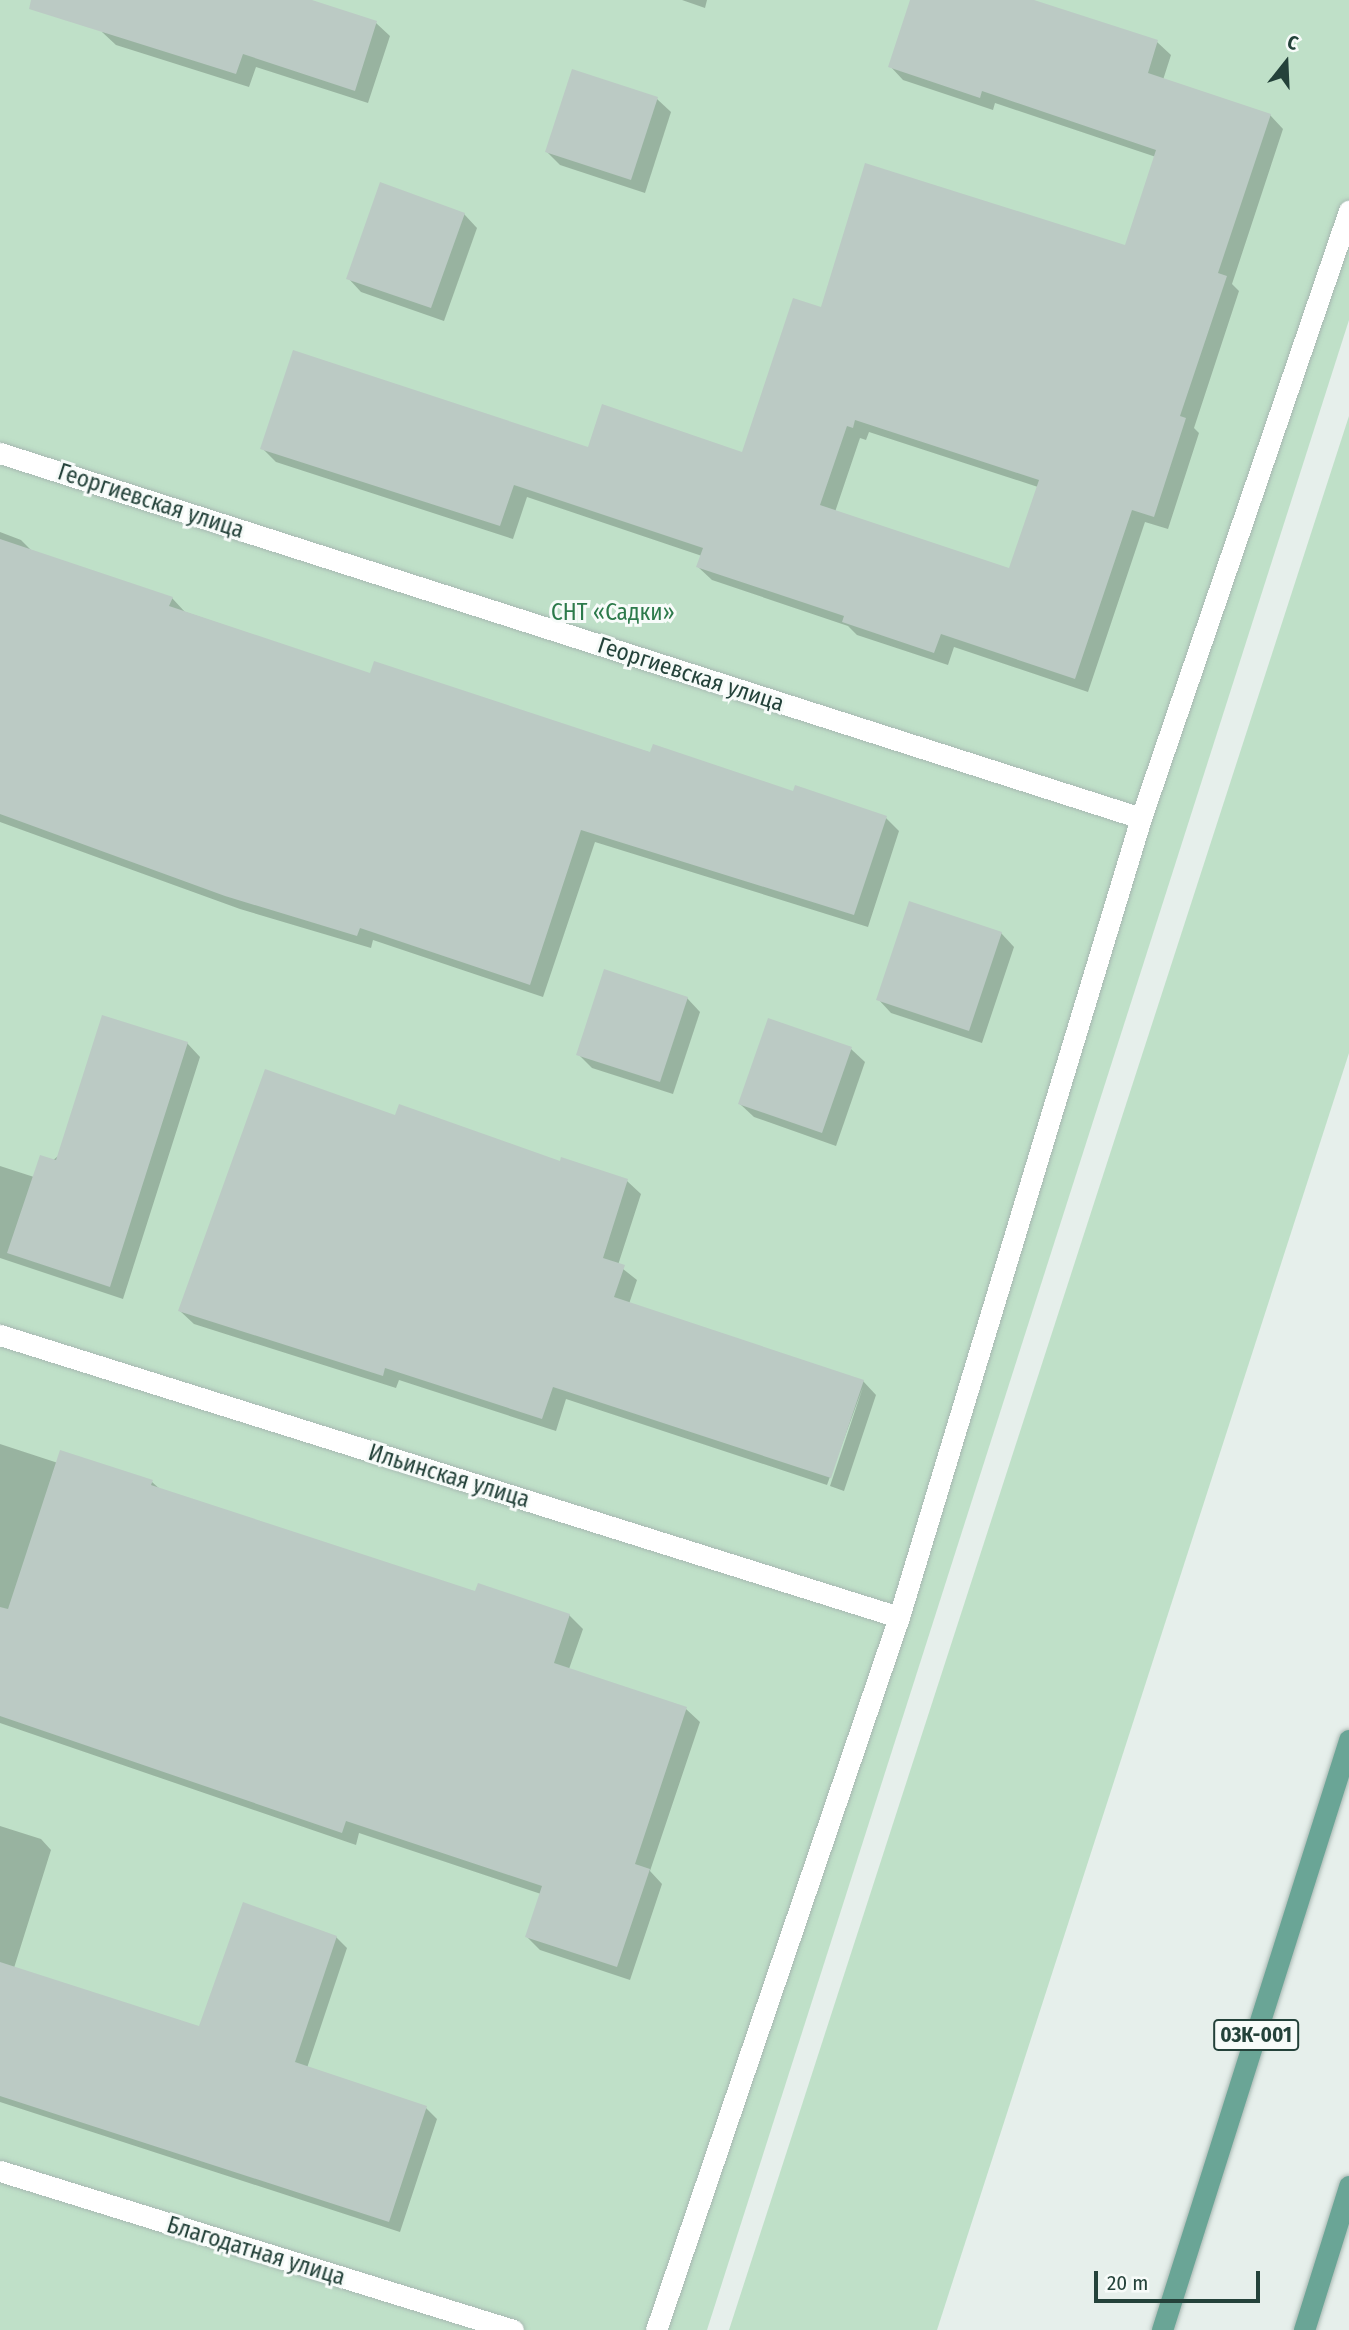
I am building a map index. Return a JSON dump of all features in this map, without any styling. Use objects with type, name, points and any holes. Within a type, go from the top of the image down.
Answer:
[{"type":"main road","name":"03К-001","points":[[1162,2330],[1349,1740]]},
{"type":"main road","points":[[1304,2330],[1349,2186]]},
{"type":"street","points":[[656,2330],[899,1617],[1141,818],[1349,211]]},
{"type":"street","name":"Георгиевская улица","points":[[0,453],[1141,818]]},
{"type":"street","name":"Ильинская улица","points":[[0,1335],[899,1617]]},
{"type":"street","name":"Благодатная улица","points":[[0,2171],[513,2330]]},
{"type":"green space","name":"СНТ «Садки»","points":[[0,0],[1349,0],[1349,320],[707,2330],[0,2330]]},
{"type":"green space","points":[[1349,416],[1349,1053],[937,2330],[729,2330]]},
{"type":"building","points":[[31,0],[312,0],[377,21],[355,91],[243,54],[236,74],[29,9]]},
{"type":"building","points":[[910,0],[1034,0],[1158,40],[1148,73],[1271,114],[1218,273],[1227,276],[1180,416],[1186,418],[1154,517],[1132,510],[1075,679],[941,634],[934,653],[842,622],[844,616],[696,567],[703,548],[514,485],[500,526],[260,449],[293,350],[588,447],[602,404],[742,452],[793,298],[821,307],[865,163],[1125,245],[1156,150],[982,91],[980,98],[888,67]],"holes":[[[855,420],[1039,480],[1009,568],[820,505],[847,426],[853,428]]]},
{"type":"building","points":[[572,69],[658,97],[631,180],[545,152]]},
{"type":"building","points":[[380,182],[465,213],[431,308],[346,279]]},
{"type":"building","points":[[0,539],[173,597],[169,606],[370,673],[374,661],[650,752],[653,744],[793,791],[795,785],[887,816],[854,915],[581,830],[530,985],[360,928],[357,936],[225,896],[0,814]]},
{"type":"building","points":[[909,901],[1002,932],[969,1031],[876,1000]]},
{"type":"building","points":[[604,969],[688,997],[660,1082],[576,1055]]},
{"type":"building","points":[[102,1015],[188,1042],[110,1287],[7,1253],[40,1155],[56,1160]]},
{"type":"building","points":[[768,1018],[852,1047],[822,1133],[738,1104]]},
{"type":"building","points":[[265,1069],[395,1115],[399,1104],[560,1161],[561,1157],[628,1179],[603,1258],[625,1265],[614,1297],[864,1380],[831,1478],[553,1387],[542,1419],[385,1368],[383,1376],[178,1311]]},
{"type":"building","points":[[60,1450],[153,1480],[151,1485],[475,1591],[478,1583],[570,1614],[554,1663],[687,1707],[635,1864],[650,1869],[617,1967],[525,1937],[542,1886],[346,1821],[342,1833],[0,1716],[0,1607],[8,1609]]},
{"type":"building","points":[[243,1902],[337,1936],[295,2062],[427,2106],[389,2222],[0,2096],[0,1962],[199,2026]]}]
